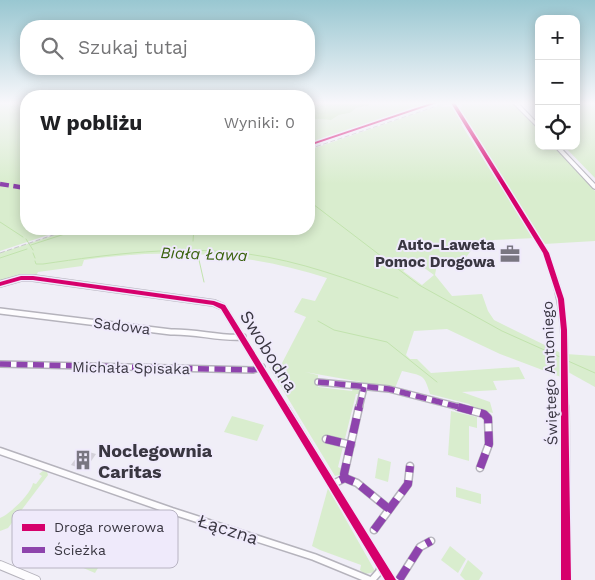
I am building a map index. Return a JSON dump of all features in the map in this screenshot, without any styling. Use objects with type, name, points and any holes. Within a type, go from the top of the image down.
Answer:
[{"type":"highway","points":[[560,150],[595,187]]},
{"type":"highway","points":[[565,150],[595,181]]},
{"type":"street","name":"Świętego Antoniego","points":[[471,130],[538,238],[552,268],[562,299],[564,330],[566,580]]},
{"type":"street","name":"Swobodna","points":[[0,284],[21,278],[34,278],[216,303],[226,310],[391,580]]},
{"type":"street","name":"Sadowa","points":[[0,311],[171,332],[188,331],[228,338],[243,337]]},
{"type":"street","name":"Michała Spisaka","points":[[0,364],[253,370],[262,367]]},
{"type":"street","points":[[318,382],[389,389],[487,416],[489,444],[480,468]]},
{"type":"street","points":[[344,478],[364,387]]},
{"type":"street","points":[[326,439],[351,445]]},
{"type":"street","name":"Łączna","points":[[0,450],[169,510]]},
{"type":"street","points":[[374,530],[408,484],[410,466]]},
{"type":"street","points":[[333,484],[344,478]]},
{"type":"street","points":[[344,478],[361,486],[389,509]]},
{"type":"street","name":"Łączna","points":[[178,513],[314,557],[371,580]]},
{"type":"street","points":[[398,580],[420,547],[432,541]]},
{"type":"street","points":[[371,580],[379,572],[382,564]]},
{"type":"street","points":[[0,565],[36,580]]},
{"type":"shaded area","points":[[0,130],[20,130],[20,235],[48,235],[0,251]]},
{"type":"shaded area","points":[[315,130],[351,130],[315,142]]},
{"type":"shaded area","points":[[354,130],[361,130],[315,145],[315,143]]},
{"type":"shaded area","points":[[368,130],[465,130],[525,225],[528,226],[536,238],[493,240],[494,250],[472,249],[462,263],[437,264],[435,275],[452,296],[482,294],[488,311],[494,320],[561,353],[561,377],[500,354],[447,329],[414,331],[406,355],[410,359],[417,359],[431,373],[519,367],[525,379],[493,381],[497,390],[462,392],[490,402],[493,413],[475,409],[469,404],[430,394],[424,379],[402,371],[395,388],[305,372],[318,375],[318,387],[352,391],[353,388],[361,389],[360,394],[356,394],[338,467],[342,469],[340,475],[335,476],[269,367],[281,365],[306,317],[294,312],[302,298],[315,301],[327,278],[297,269],[237,258],[207,255],[146,254],[84,260],[82,266],[38,272],[36,276],[0,283],[0,253],[55,235],[315,235],[315,148]],"holes":[[[416,262],[434,275],[422,285],[403,271]]]},
{"type":"shaded area","points":[[471,130],[535,130],[535,150],[558,150],[595,191],[595,241],[544,244]]},
{"type":"shaded area","points":[[580,130],[595,130],[595,178],[568,150],[580,150]]},
{"type":"shaded area","points":[[566,354],[595,356],[595,387],[568,372]]},
{"type":"shaded area","points":[[451,411],[477,417],[477,428],[469,426],[469,461],[448,455]]},
{"type":"shaded area","points":[[232,416],[264,425],[257,441],[224,432]]},
{"type":"shaded area","points":[[378,458],[391,462],[388,482],[375,478]]},
{"type":"shaded area","points":[[43,471],[47,472],[48,475],[22,510],[12,510],[12,523],[8,528],[0,531],[0,518],[20,503],[33,483],[36,484],[42,476],[39,474]]},
{"type":"shaded area","points":[[456,487],[481,494],[481,504],[456,497]]},
{"type":"shaded area","points":[[328,488],[375,571],[364,574],[360,570],[361,565],[312,546]]},
{"type":"shaded area","points":[[450,546],[466,559],[458,573],[441,560]]},
{"type":"shaded area","points":[[468,560],[483,573],[479,580],[465,580],[460,575]]},
{"type":"shaded area","points":[[83,568],[98,568],[95,573]]},
{"type":"building","name":"Noclegownia Caritas","points":[[82,450],[96,454],[85,470],[71,465]]},
{"type":"waterway","points":[[315,206],[419,285],[502,331],[560,357]]},
{"type":"waterway","name":"Biała Ława","points":[[0,222],[23,237]]},
{"type":"waterway","points":[[31,245],[62,235]]},
{"type":"waterway","points":[[193,241],[194,235]]},
{"type":"waterway","name":"Biała Ława","points":[[26,239],[33,250]]},
{"type":"waterway","points":[[0,258],[27,249]]},
{"type":"waterway","points":[[197,251],[204,282]]},
{"type":"waterway","name":"Biała Ława","points":[[35,261],[36,264],[43,264],[146,252],[222,251],[267,257],[305,266],[398,298]]},
{"type":"waterway","name":"Biała Ława","points":[[33,253],[35,258]]},
{"type":"waterway","points":[[318,321],[334,330],[387,342],[437,382]]},
{"type":"waterway","points":[[568,361],[595,373]]},
{"type":"railway","points":[[315,147],[365,130]]},
{"type":"railway","points":[[0,253],[53,235]]},
{"type":"marked path","points":[[0,184],[20,187]]},
{"type":"marked path","points":[[0,364],[253,370],[262,367]]},
{"type":"marked path","points":[[318,382],[389,389],[484,414],[488,418],[489,444],[480,468]]},
{"type":"marked path","points":[[345,478],[344,474],[364,387]]},
{"type":"marked path","points":[[326,439],[351,445]]},
{"type":"marked path","points":[[374,530],[408,484],[410,466]]},
{"type":"marked path","points":[[340,480],[345,478],[357,483],[389,509]]},
{"type":"marked path","points":[[399,580],[420,547],[431,541]]},
{"type":"cycle path","points":[[315,143],[354,130]]},
{"type":"cycle path","points":[[470,130],[546,253],[561,299],[564,330],[566,580]]},
{"type":"cycle path","points":[[0,284],[21,278],[33,278],[214,303],[223,307],[391,580]]},
{"type":"place","name":"Auto-Laweta Pomoc Drogowa","points":[[510,254]]},
{"type":"place","name":"Noclegownia Caritas","points":[[83,460]]}]
